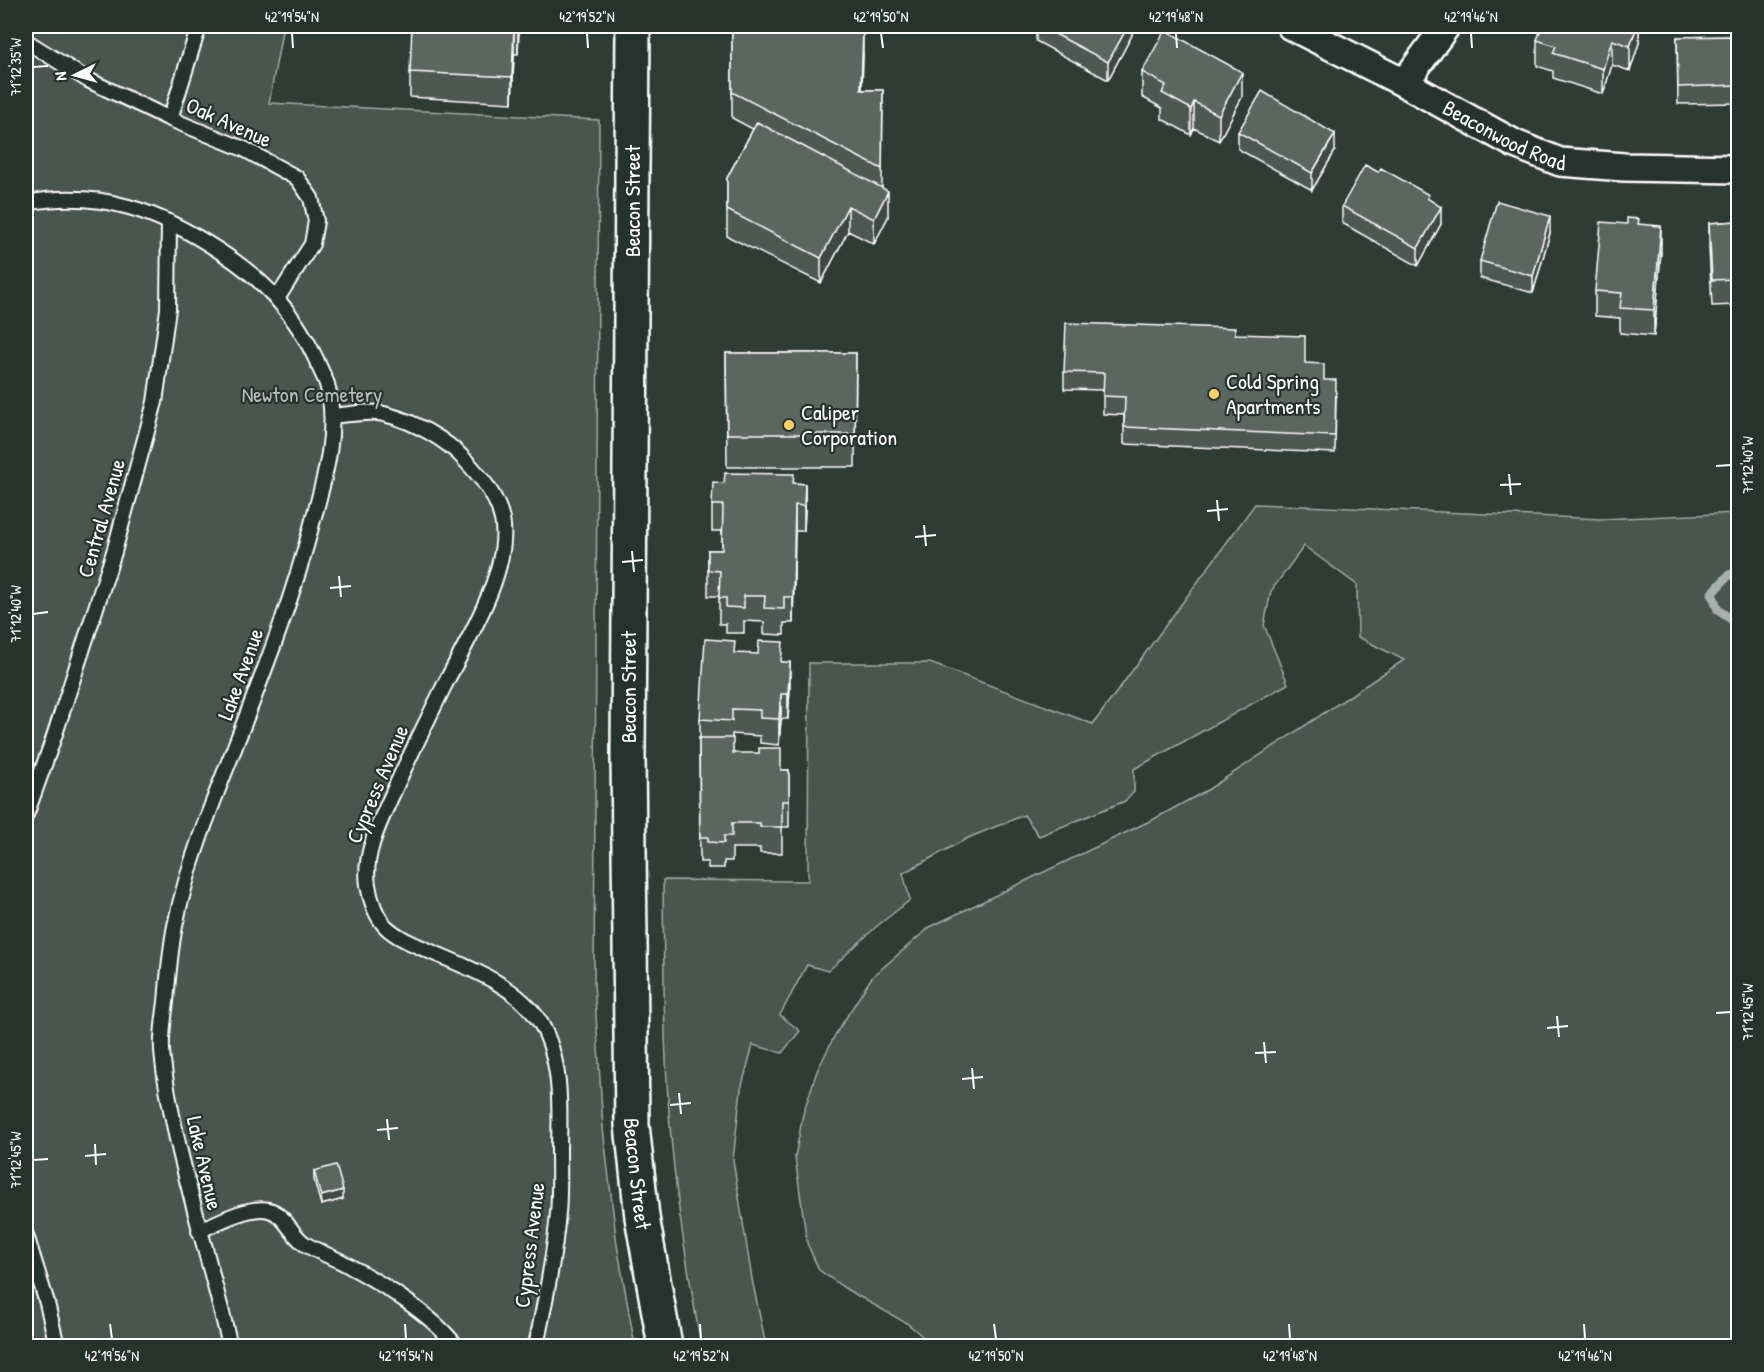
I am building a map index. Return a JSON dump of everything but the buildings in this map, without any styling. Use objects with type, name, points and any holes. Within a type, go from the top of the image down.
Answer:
[{"type":"main road","name":"Beacon Street","points":[[633,26],[628,744],[632,1113],[642,1217],[664,1347]]},
{"type":"street","name":"Beaconwood Road","points":[[1292,26],[1404,83],[1515,144],[1560,162],[1624,167],[1738,169]]},
{"type":"street","points":[[1404,83],[1446,26]]},
{"type":"lane","points":[[170,119],[199,26]]},
{"type":"lane","name":"Oak Avenue","points":[[26,41],[88,80],[170,119],[244,149],[297,178],[312,198],[316,220],[312,244],[278,297]]},
{"type":"lane","name":"Lake Avenue","points":[[26,203],[81,198],[126,204],[169,222],[208,243],[240,264],[278,297],[295,320],[327,384],[332,416],[325,476],[301,566],[201,834],[175,926],[161,1047],[166,1089],[199,1231],[216,1285],[230,1347]]},
{"type":"lane","name":"Central Avenue","points":[[26,815],[53,740],[114,552],[155,402],[168,309],[169,222]]},
{"type":"lane","name":"Cypress Avenue","points":[[332,416],[383,414],[417,427],[437,438],[456,450],[487,484],[502,519],[503,550],[491,590],[408,758],[379,824],[368,859],[367,884],[375,910],[385,926],[403,939],[494,981],[521,999],[540,1022],[552,1050],[558,1083],[560,1122],[558,1210],[551,1269],[536,1347]]},
{"type":"lane","points":[[199,1231],[234,1215],[268,1210],[282,1218],[291,1232],[305,1244],[344,1263],[399,1296],[449,1337],[456,1347]]},
{"type":"lane","points":[[26,1235],[47,1303],[57,1347]]},
{"type":"green space","name":"Newton Cemetery","points":[[26,26],[283,26],[269,103],[599,120],[594,982],[603,1128],[617,1245],[635,1346],[26,1346]]},
{"type":"green space","points":[[1255,504],[1601,519],[1738,513],[1738,1346],[934,1346],[908,1324],[846,1289],[819,1270],[807,1243],[795,1157],[803,1114],[817,1071],[835,1035],[872,977],[930,927],[1154,819],[1209,789],[1404,660],[1358,637],[1357,585],[1304,546],[1271,591],[1264,625],[1288,684],[1134,769],[1134,792],[1125,801],[1039,836],[1024,815],[968,838],[903,873],[910,900],[877,926],[828,971],[807,965],[780,1015],[800,1031],[782,1053],[753,1045],[741,1089],[733,1160],[752,1279],[766,1346],[701,1346],[681,1223],[669,1115],[664,1014],[663,880],[808,881],[809,663],[930,663],[1093,724]]},
{"type":"waterway","points":[[1738,573],[1729,575],[1712,593],[1718,610],[1738,624]]},
{"type":"place","name":"Cold Spring Apartments","points":[[1214,394]]},
{"type":"place","name":"Caliper Corporation","points":[[789,425]]}]
